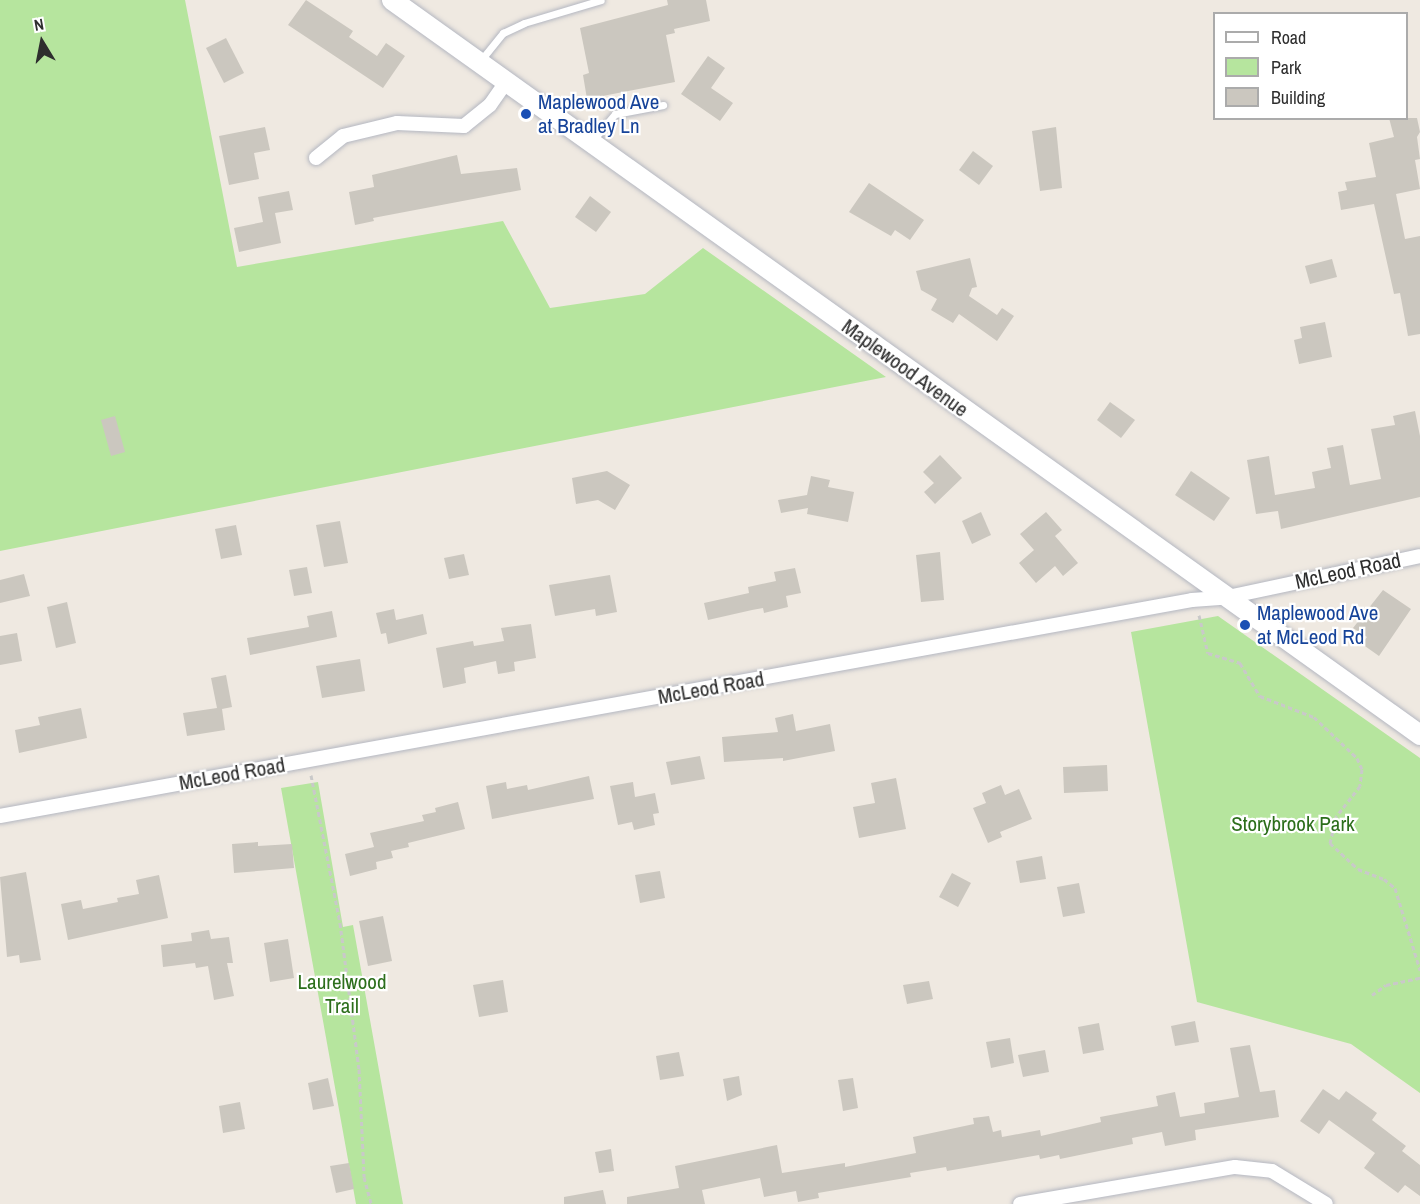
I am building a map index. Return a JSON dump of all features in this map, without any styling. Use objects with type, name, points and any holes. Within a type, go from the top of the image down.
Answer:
[{"type":"street","name":"Maplewood Avenue","points":[[392,0],[1223,598],[1420,735]]},
{"type":"street","points":[[316,158],[343,136],[397,123],[464,126],[490,105],[506,82]]},
{"type":"street","name":"McLeod Road","points":[[0,816],[1192,600],[1223,598],[1420,556]]},
{"type":"street","points":[[1020,1204],[1235,1167],[1272,1172],[1326,1204]]},
{"type":"lane","points":[[479,62],[503,33],[524,23],[601,0]]},
{"type":"lane","points":[[591,142],[615,114],[663,105]]},
{"type":"path","points":[[1192,600],[1203,624],[1208,653],[1240,663],[1260,696],[1314,717],[1357,758],[1362,769],[1360,786],[1336,817],[1330,843],[1358,869],[1384,879],[1395,888],[1420,970]]},
{"type":"path","points":[[315,759],[310,773],[340,923],[359,1069],[364,1177],[371,1204]]},
{"type":"path","points":[[1372,995],[1386,986],[1420,978]]},
{"type":"green space","points":[[0,0],[185,0],[237,267],[503,221],[550,308],[645,294],[703,248],[886,377],[0,551]]},
{"type":"green space","name":"Storybrook Park","points":[[1218,616],[1420,758],[1420,1093],[1351,1044],[1197,1002],[1131,632]]},
{"type":"green space","name":"Laurelwood Trail","points":[[318,782],[343,927],[353,925],[403,1204],[356,1204],[281,788]]},
{"type":"building","points":[[306,0],[353,31],[349,37],[377,56],[386,43],[405,56],[383,88],[288,25]]},
{"type":"building","points":[[667,0],[706,0],[710,21],[674,29],[675,33],[666,35],[675,82],[587,99],[583,75],[589,73],[580,28],[668,5]]},
{"type":"building","points":[[226,38],[244,73],[224,83],[206,48]]},
{"type":"building","points":[[708,56],[725,68],[711,88],[733,103],[720,121],[681,94]]},
{"type":"building","points":[[1417,118],[1420,132],[1417,137],[1420,159],[1415,160],[1420,189],[1396,194],[1405,239],[1420,236],[1420,334],[1408,336],[1400,293],[1394,294],[1374,204],[1341,210],[1338,192],[1347,190],[1345,182],[1376,177],[1369,143],[1394,137],[1390,120]]},
{"type":"building","points":[[265,127],[270,150],[254,153],[259,179],[229,185],[219,136]]},
{"type":"building","points":[[1056,127],[1062,188],[1040,191],[1032,131]]},
{"type":"building","points":[[973,151],[993,166],[979,185],[959,170]]},
{"type":"building","points":[[457,155],[461,174],[517,168],[521,190],[373,218],[374,221],[355,225],[349,192],[374,187],[372,175]]},
{"type":"building","points":[[869,183],[924,220],[910,240],[895,230],[891,236],[849,212]]},
{"type":"building","points":[[289,191],[293,210],[275,213],[281,243],[239,252],[234,228],[263,222],[258,197]]},
{"type":"building","points":[[590,196],[611,212],[596,232],[575,217]]},
{"type":"building","points":[[970,258],[977,287],[972,288],[969,296],[997,315],[1002,308],[1014,316],[997,341],[959,314],[953,323],[931,310],[937,299],[921,290],[916,271]]},
{"type":"building","points":[[1332,259],[1337,277],[1310,284],[1305,266]]},
{"type":"building","points":[[1325,322],[1332,357],[1299,364],[1294,340],[1302,338],[1300,327]]},
{"type":"building","points":[[1110,402],[1135,420],[1121,438],[1097,420]]},
{"type":"building","points":[[1415,411],[1420,436],[1420,497],[1281,529],[1278,511],[1256,514],[1247,460],[1269,456],[1275,495],[1315,488],[1312,472],[1331,468],[1327,448],[1343,445],[1350,485],[1381,479],[1371,429],[1395,425],[1393,416]]},
{"type":"building","points":[[115,416],[125,452],[111,456],[101,420]]},
{"type":"building","points":[[940,455],[962,478],[935,504],[924,492],[934,483],[923,472]]},
{"type":"building","points":[[607,471],[630,485],[615,510],[598,500],[576,504],[572,478]]},
{"type":"building","points":[[1191,471],[1230,498],[1214,521],[1175,495]]},
{"type":"building","points":[[811,476],[830,480],[828,487],[854,492],[848,522],[807,514],[808,508],[781,513],[778,500],[807,495]]},
{"type":"building","points":[[981,512],[991,535],[972,544],[962,521]]},
{"type":"building","points":[[1046,512],[1062,530],[1055,536],[1078,563],[1063,576],[1055,566],[1036,583],[1019,563],[1034,550],[1020,534]]},
{"type":"building","points":[[340,521],[348,563],[324,567],[316,525]]},
{"type":"building","points":[[236,525],[242,555],[221,559],[215,529]]},
{"type":"building","points":[[940,552],[944,600],[921,602],[916,555]]},
{"type":"building","points":[[464,554],[469,575],[449,579],[444,558]]},
{"type":"building","points":[[307,567],[312,593],[294,596],[289,570]]},
{"type":"building","points":[[795,568],[801,593],[786,596],[788,607],[764,613],[763,608],[708,620],[704,603],[749,593],[748,587],[776,581],[774,572]]},
{"type":"building","points":[[24,574],[30,596],[0,603],[0,580]]},
{"type":"building","points":[[610,575],[617,612],[596,616],[595,609],[555,616],[549,585]]},
{"type":"building","points":[[1383,590],[1411,609],[1379,656],[1362,644],[1367,637],[1353,628]]},
{"type":"building","points":[[67,602],[76,643],[56,648],[47,607]]},
{"type":"building","points":[[394,609],[396,620],[423,614],[427,634],[388,644],[386,633],[381,634],[376,613]]},
{"type":"building","points":[[332,611],[337,637],[250,655],[247,638],[309,627],[307,616]]},
{"type":"building","points":[[531,624],[536,658],[514,662],[515,671],[498,674],[496,661],[464,668],[466,683],[443,688],[436,648],[473,641],[474,646],[504,641],[501,628]]},
{"type":"building","points":[[17,633],[22,661],[0,665],[0,636]]},
{"type":"building","points":[[360,659],[365,691],[322,698],[316,666]]},
{"type":"building","points":[[226,675],[232,707],[222,709],[225,730],[187,736],[183,713],[217,708],[211,678]]},
{"type":"building","points":[[81,708],[87,738],[19,753],[15,730],[40,725],[38,717]]},
{"type":"building","points":[[793,714],[796,731],[830,724],[835,751],[783,761],[783,758],[724,762],[722,737],[778,732],[775,718]]},
{"type":"building","points":[[700,756],[705,779],[671,785],[666,762]]},
{"type":"building","points":[[1107,765],[1108,791],[1064,793],[1063,767]]},
{"type":"building","points":[[589,776],[594,799],[492,819],[486,786],[506,782],[507,789],[527,785],[528,790]]},
{"type":"building","points":[[896,778],[906,829],[859,838],[853,807],[875,803],[871,783]]},
{"type":"building","points":[[633,782],[635,797],[655,793],[659,813],[653,814],[655,825],[634,830],[632,822],[618,825],[610,786]]},
{"type":"building","points":[[1001,785],[1005,795],[1019,789],[1032,819],[1000,832],[1002,837],[988,843],[973,808],[986,803],[982,793]]},
{"type":"building","points":[[458,802],[465,829],[408,843],[409,847],[391,851],[393,858],[376,862],[377,869],[350,876],[345,854],[374,847],[370,833],[424,821],[422,815],[436,812],[435,808]]},
{"type":"building","points":[[258,842],[258,846],[292,844],[294,868],[234,873],[232,844]]},
{"type":"building","points":[[1042,856],[1046,879],[1020,883],[1016,861]]},
{"type":"building","points":[[660,871],[665,898],[640,903],[635,875]]},
{"type":"building","points":[[26,872],[41,960],[20,963],[19,955],[7,957],[0,877]]},
{"type":"building","points":[[952,873],[971,883],[958,907],[939,897]]},
{"type":"building","points":[[159,875],[168,918],[68,940],[61,904],[81,900],[83,909],[118,902],[117,898],[139,894],[136,880]]},
{"type":"building","points":[[1079,883],[1085,913],[1063,917],[1057,887]]},
{"type":"building","points":[[383,916],[392,961],[368,966],[359,921]]},
{"type":"building","points":[[209,930],[211,939],[229,937],[233,963],[227,963],[234,996],[214,1000],[208,966],[196,968],[195,963],[163,967],[161,945],[192,941],[191,933]]},
{"type":"building","points":[[288,939],[294,978],[270,982],[264,943]]},
{"type":"building","points":[[503,980],[508,1012],[479,1017],[473,985]]},
{"type":"building","points":[[929,981],[933,999],[907,1004],[903,985]]},
{"type":"building","points":[[1195,1021],[1199,1042],[1175,1046],[1171,1026]]},
{"type":"building","points":[[1099,1023],[1104,1050],[1083,1054],[1078,1027]]},
{"type":"building","points":[[1010,1038],[1014,1063],[991,1068],[986,1042]]},
{"type":"building","points":[[1250,1045],[1260,1092],[1275,1090],[1279,1117],[1195,1130],[1196,1140],[1165,1146],[1162,1132],[1132,1138],[1133,1144],[1060,1159],[1059,1155],[1040,1159],[1039,1155],[947,1171],[946,1167],[910,1173],[911,1177],[818,1193],[819,1198],[798,1202],[796,1191],[764,1197],[760,1178],[702,1190],[705,1204],[627,1204],[627,1197],[679,1188],[675,1166],[777,1145],[782,1173],[845,1163],[845,1167],[916,1153],[913,1137],[974,1124],[973,1118],[989,1116],[993,1132],[1001,1130],[1002,1137],[1040,1130],[1041,1136],[1101,1122],[1100,1117],[1158,1106],[1156,1096],[1175,1092],[1180,1117],[1205,1113],[1204,1103],[1239,1097],[1230,1048]]},
{"type":"building","points":[[1045,1050],[1049,1072],[1023,1077],[1018,1055]]},
{"type":"building","points":[[679,1052],[684,1076],[660,1080],[656,1056]]},
{"type":"building","points":[[739,1076],[742,1095],[727,1101],[723,1079]]},
{"type":"building","points":[[328,1078],[334,1106],[313,1110],[308,1083]]},
{"type":"building","points":[[853,1078],[858,1108],[843,1111],[838,1080]]},
{"type":"building","points":[[1323,1089],[1339,1100],[1346,1091],[1377,1113],[1372,1120],[1406,1146],[1402,1151],[1420,1165],[1420,1196],[1405,1185],[1398,1193],[1364,1168],[1375,1153],[1329,1120],[1319,1134],[1300,1121]]},
{"type":"building","points":[[240,1102],[245,1129],[223,1133],[219,1106]]},
{"type":"building","points":[[611,1149],[614,1171],[599,1173],[595,1152]]},
{"type":"building","points":[[349,1163],[354,1189],[336,1193],[330,1166]]},
{"type":"building","points":[[603,1190],[606,1204],[564,1204],[564,1197]]},
{"type":"place","name":"Maplewood Ave at Bradley Ln","points":[[526,114]]},
{"type":"place","name":"Maplewood Ave at McLeod Rd","points":[[1245,625]]}]
